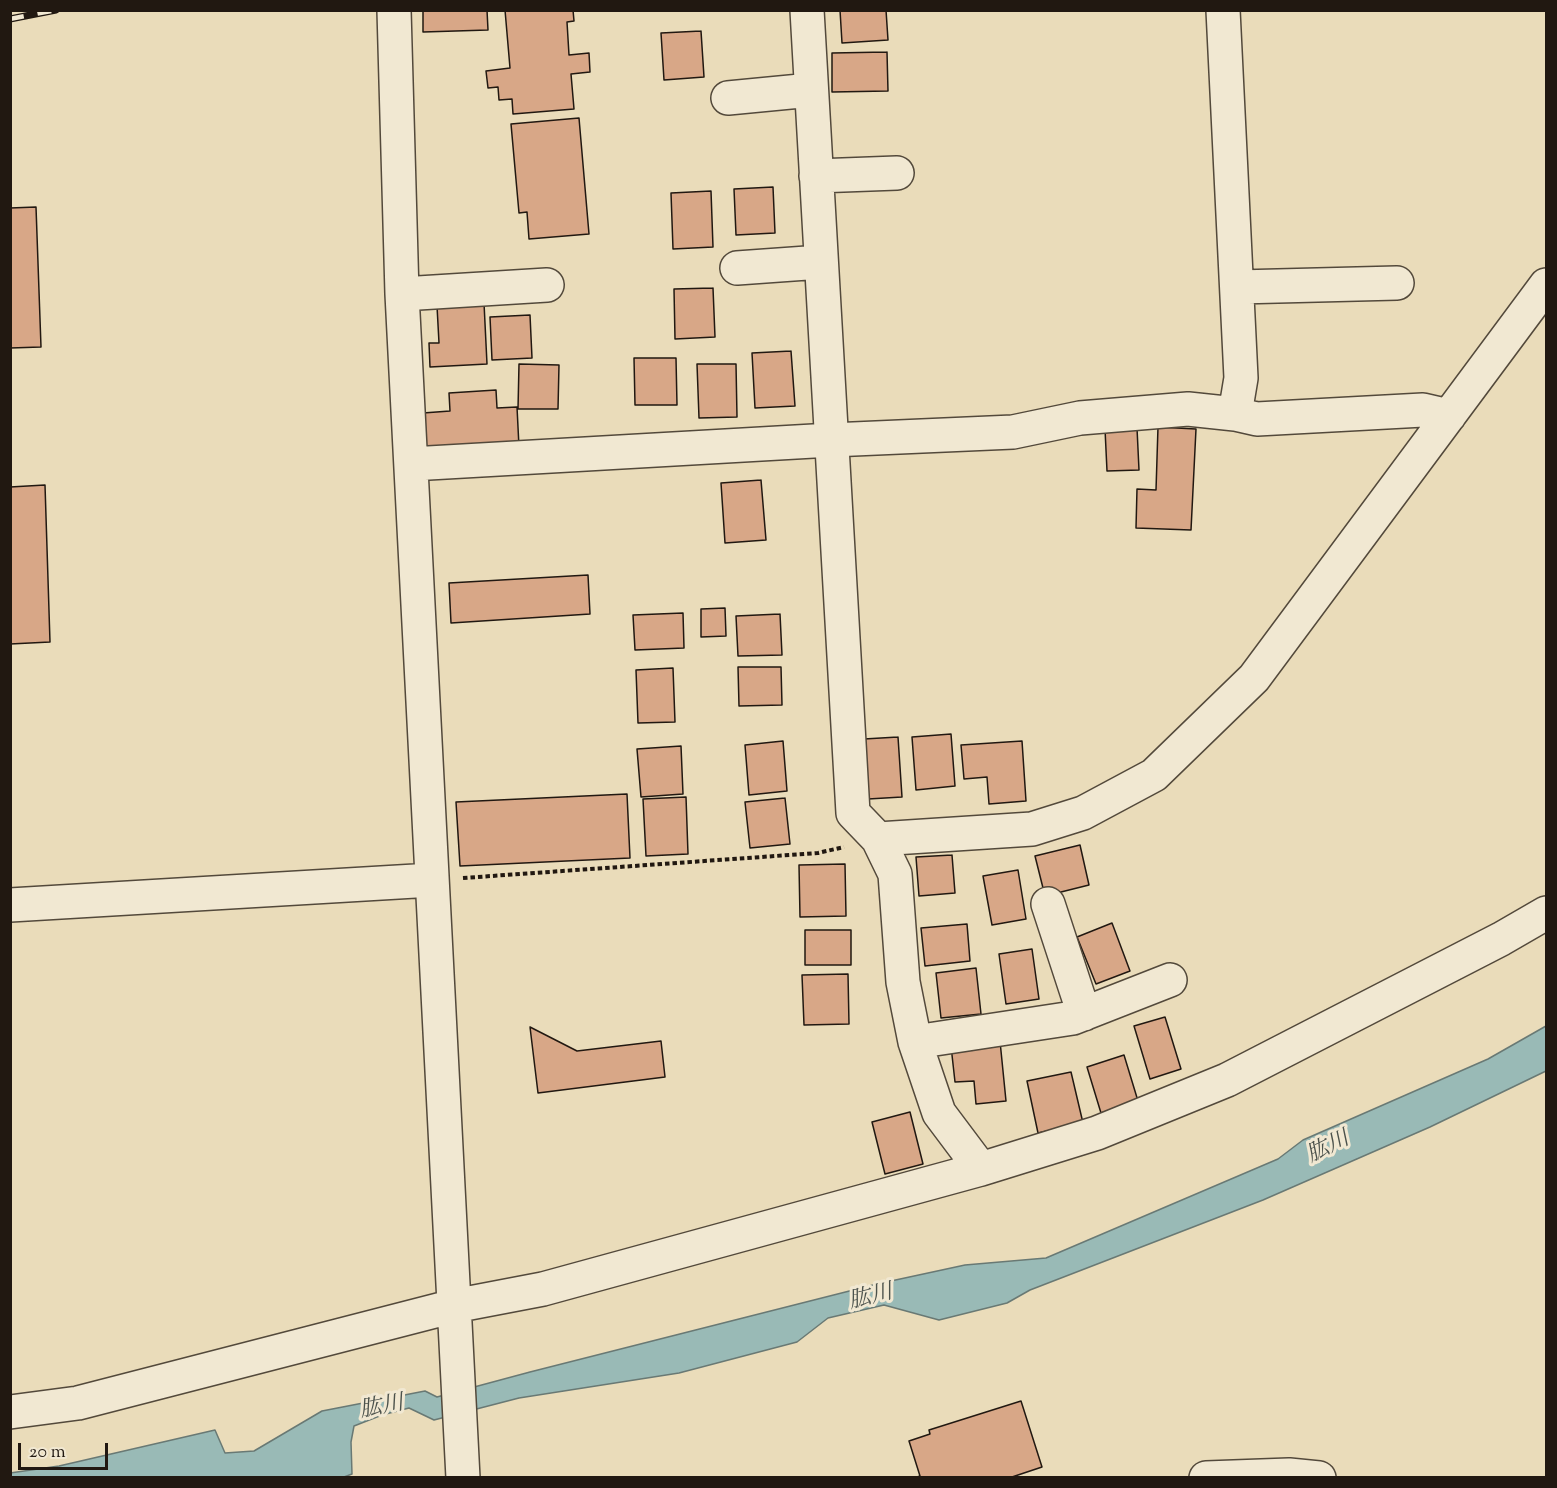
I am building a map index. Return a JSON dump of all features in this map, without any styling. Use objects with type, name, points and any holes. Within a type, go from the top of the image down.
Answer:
[{"type":"street","points":[[394,10],[402,294],[463,1478]]},
{"type":"street","points":[[807,10],[853,813],[878,839],[895,874],[903,982],[915,1042],[939,1113],[981,1169]]},
{"type":"street","points":[[1223,10],[1241,378],[1235,414]]},
{"type":"street","points":[[728,98],[811,90]]},
{"type":"street","points":[[816,176],[897,173]]},
{"type":"street","points":[[736,268],[821,262]]},
{"type":"street","points":[[1238,287],[1397,283]]},
{"type":"street","points":[[402,294],[547,285]]},
{"type":"street","points":[[878,839],[1032,829],[1083,813],[1154,775],[1254,678],[1546,285]]},
{"type":"street","points":[[411,464],[1013,432],[1080,418],[1188,409],[1257,419],[1423,410],[1449,416]]},
{"type":"street","points":[[10,905],[432,880]]},
{"type":"street","points":[[1048,904],[1084,1014]]},
{"type":"street","points":[[10,1412],[78,1403],[455,1315],[981,1169],[1097,1133],[1227,1080],[1502,939],[1546,913]]},
{"type":"street","points":[[915,1042],[1073,1018],[1170,980]]},
{"type":"street","points":[[1206,1478],[1288,1475],[1319,1478]]},
{"type":"path","points":[[432,880],[818,853],[878,839]]},
{"type":"water","name":"肱川","points":[[1546,1026],[1546,1071],[1430,1127],[1263,1200],[1030,1290],[1007,1303],[939,1320],[884,1305],[828,1318],[797,1342],[679,1373],[519,1398],[434,1420],[409,1408],[382,1415],[354,1426],[351,1442],[352,1474],[344,1477],[11,1478],[10,1473],[59,1466],[215,1430],[225,1453],[254,1451],[322,1411],[425,1391],[437,1397],[877,1284],[965,1265],[1046,1258],[1278,1159],[1303,1140],[1488,1059]]},
{"type":"building","points":[[423,10],[487,10],[488,30],[423,32]]},
{"type":"building","points":[[505,10],[573,10],[574,21],[567,22],[569,55],[589,53],[590,72],[571,74],[574,109],[513,114],[512,99],[499,100],[498,87],[488,88],[486,71],[510,68]]},
{"type":"building","points":[[840,10],[886,10],[888,40],[842,43]]},
{"type":"building","points":[[701,31],[704,77],[664,80],[661,33]]},
{"type":"building","points":[[887,52],[888,91],[832,92],[832,53]]},
{"type":"building","points":[[579,118],[589,234],[529,239],[527,212],[519,213],[511,124]]},
{"type":"building","points":[[773,187],[775,233],[736,235],[734,189]]},
{"type":"building","points":[[711,191],[713,247],[673,249],[671,193]]},
{"type":"building","points":[[36,207],[41,347],[10,348],[10,208]]},
{"type":"building","points":[[713,288],[715,337],[675,339],[674,289]]},
{"type":"building","points":[[484,303],[487,364],[430,367],[429,343],[439,343],[437,306]]},
{"type":"building","points":[[530,315],[532,358],[492,360],[490,317]]},
{"type":"building","points":[[791,351],[795,406],[755,408],[752,353]]},
{"type":"building","points":[[634,358],[676,358],[677,405],[635,405]]},
{"type":"building","points":[[519,364],[559,365],[558,409],[518,409]]},
{"type":"building","points":[[697,364],[736,364],[737,417],[699,418]]},
{"type":"building","points":[[496,390],[497,408],[517,407],[519,447],[425,453],[423,413],[450,411],[449,393]]},
{"type":"building","points":[[1158,427],[1196,429],[1191,530],[1136,528],[1137,489],[1156,490]]},
{"type":"building","points":[[1137,428],[1139,470],[1107,471],[1105,429]]},
{"type":"building","points":[[761,480],[766,540],[725,543],[721,483]]},
{"type":"building","points":[[45,485],[50,642],[10,644],[10,487]]},
{"type":"building","points":[[588,575],[590,614],[451,623],[449,583]]},
{"type":"building","points":[[725,608],[726,636],[701,637],[701,609]]},
{"type":"building","points":[[683,613],[684,648],[635,650],[633,615]]},
{"type":"building","points":[[780,614],[782,655],[738,656],[736,616]]},
{"type":"building","points":[[738,667],[781,667],[782,705],[739,706]]},
{"type":"building","points":[[673,668],[675,722],[638,723],[636,670]]},
{"type":"building","points":[[951,734],[955,786],[916,790],[912,737]]},
{"type":"building","points":[[898,737],[902,797],[868,799],[864,739]]},
{"type":"building","points":[[783,741],[787,791],[749,795],[745,745]]},
{"type":"building","points":[[1022,741],[1026,801],[989,804],[987,777],[964,779],[961,745]]},
{"type":"building","points":[[681,746],[683,794],[641,797],[637,749]]},
{"type":"building","points":[[627,794],[630,858],[460,866],[456,802]]},
{"type":"building","points":[[686,797],[688,854],[646,856],[643,799]]},
{"type":"building","points":[[785,798],[790,844],[750,848],[745,802]]},
{"type":"building","points":[[1080,845],[1089,885],[1045,896],[1035,856]]},
{"type":"building","points":[[952,855],[955,893],[919,896],[916,857]]},
{"type":"building","points":[[845,864],[846,916],[800,917],[799,865]]},
{"type":"building","points":[[1018,870],[1026,919],[992,925],[983,876]]},
{"type":"building","points":[[1112,923],[1130,971],[1096,984],[1077,937]]},
{"type":"building","points":[[967,924],[970,961],[925,966],[921,928]]},
{"type":"building","points":[[805,930],[851,930],[851,965],[805,965]]},
{"type":"building","points":[[1032,949],[1039,999],[1006,1004],[999,954]]},
{"type":"building","points":[[976,968],[981,1014],[941,1018],[936,973]]},
{"type":"building","points":[[848,974],[849,1024],[804,1025],[802,975]]},
{"type":"building","points":[[1165,1017],[1181,1069],[1150,1079],[1134,1026]]},
{"type":"building","points":[[530,1027],[577,1051],[661,1041],[665,1077],[538,1093]]},
{"type":"building","points":[[1000,1041],[1006,1101],[976,1104],[974,1081],[955,1082],[951,1046]]},
{"type":"building","points":[[1124,1055],[1138,1101],[1101,1113],[1087,1067]]},
{"type":"building","points":[[1071,1072],[1083,1123],[1038,1133],[1027,1081]]},
{"type":"building","points":[[910,1112],[923,1164],[885,1174],[872,1122]]},
{"type":"building","points":[[1021,1401],[1042,1467],[1009,1478],[914,1478],[920,1476],[909,1441],[930,1434],[929,1430]]},
{"type":"railway","points":[[10,19],[56,10]]}]
